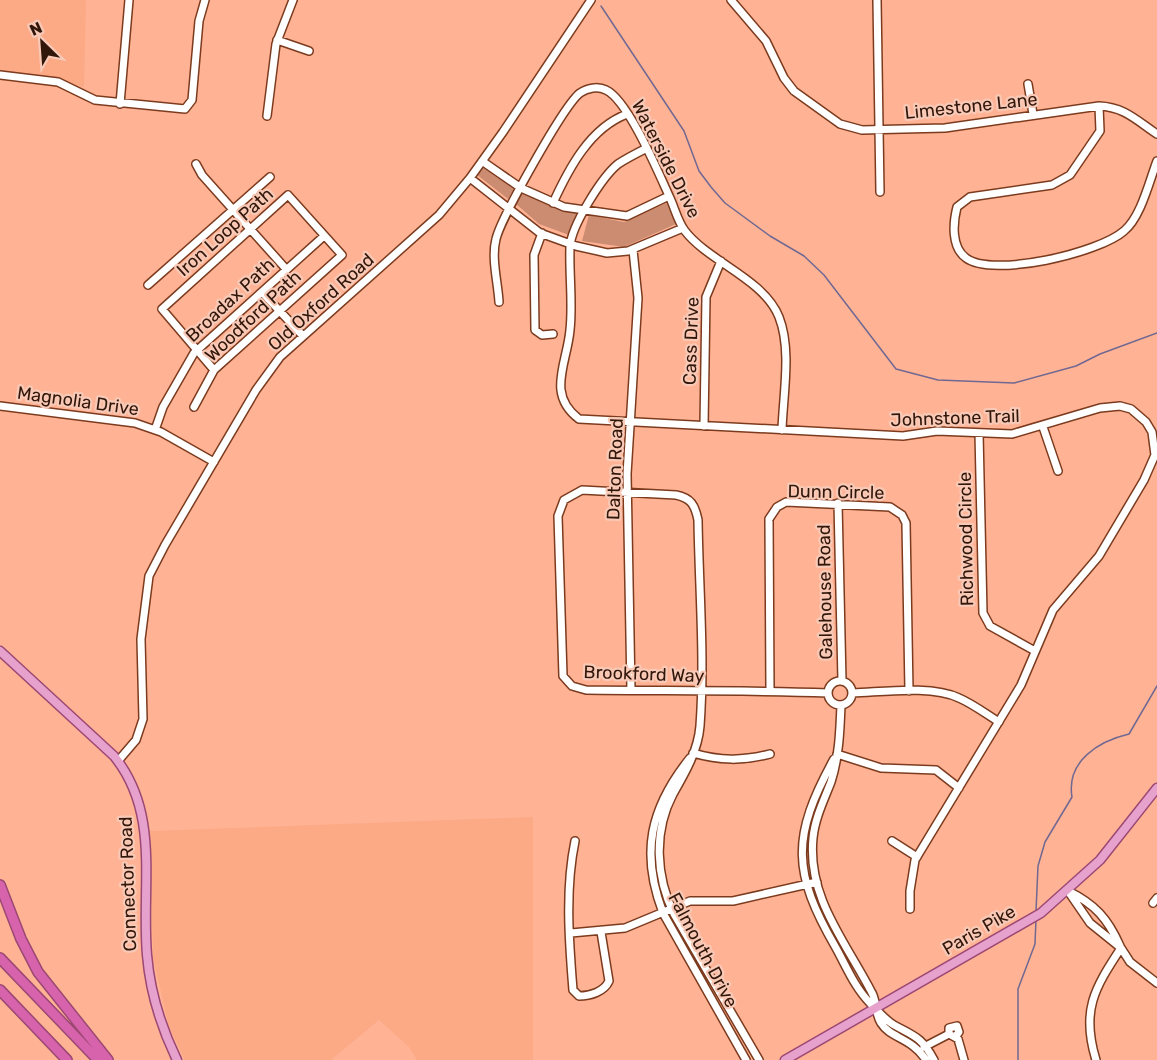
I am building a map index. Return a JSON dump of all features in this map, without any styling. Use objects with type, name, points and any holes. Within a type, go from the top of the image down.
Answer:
[{"type":"highway","points":[[0,885],[21,939],[38,972],[108,1060]]},
{"type":"highway","points":[[0,958],[98,1060]]},
{"type":"highway","points":[[0,990],[65,1060]]},
{"type":"highway","points":[[0,996],[65,1060]]},
{"type":"main road","name":"Connector Road","points":[[0,651],[118,761],[132,781],[142,807],[146,842],[148,968],[161,1022],[177,1060]]},
{"type":"main road","name":"Paris Pike","points":[[785,1060],[1041,913],[1068,891],[1112,847],[1157,788]]},
{"type":"street","points":[[120,104],[129,0]]},
{"type":"street","points":[[267,116],[277,40],[293,0]]},
{"type":"street","name":"Old Oxford Road","points":[[118,761],[136,740],[143,719],[141,639],[149,576],[267,372],[303,336],[431,223],[470,178],[591,0]]},
{"type":"street","name":"Limestone Lane","points":[[731,0],[766,41],[784,78],[795,92],[840,124],[862,130],[945,128],[1099,106],[1120,109],[1134,116],[1157,134]]},
{"type":"street","points":[[876,0],[880,192]]},
{"type":"street","points":[[0,75],[58,82],[94,100],[180,110],[189,108],[192,100],[203,4]]},
{"type":"street","points":[[277,40],[309,51]]},
{"type":"street","points":[[1028,84],[1033,114]]},
{"type":"street","name":"Waterside Drive","points":[[499,302],[496,238],[510,208],[536,158],[579,94],[598,87],[605,89],[615,95],[647,148],[683,228],[760,292],[778,315],[785,346],[782,430]]},
{"type":"street","points":[[1099,106],[1100,131],[1070,175],[1052,185],[970,197],[957,207],[955,238],[962,254],[978,263],[1012,265],[1062,258],[1115,237],[1131,222],[1157,161]]},
{"type":"street","points":[[553,203],[566,176],[600,130],[608,122],[627,114]]},
{"type":"street","points":[[570,244],[584,210],[616,166],[647,148]]},
{"type":"street","points":[[482,161],[521,188],[553,203],[584,210],[627,216],[669,196]]},
{"type":"street","points":[[196,164],[202,175],[286,269]]},
{"type":"street","points":[[148,285],[270,177]]},
{"type":"street","points":[[470,178],[542,233],[570,244],[607,253],[633,250],[683,228]]},
{"type":"street","name":"Iron Loop Path","points":[[197,350],[162,309],[288,195],[342,255]]},
{"type":"street","points":[[542,233],[534,255],[535,330],[542,335],[553,334]]},
{"type":"street","name":"Broadax Path","points":[[155,430],[168,398],[197,350],[324,236]]},
{"type":"street","name":"Johnstone Trail","points":[[570,244],[570,332],[562,363],[561,396],[567,410],[579,419],[903,436],[928,431],[1012,434],[1100,408],[1120,406],[1131,409],[1146,422],[1152,432],[1155,455],[1144,480],[1099,556],[1053,610],[1021,685],[917,856],[910,891],[910,909]]},
{"type":"street","name":"Dalton Road","points":[[631,690],[628,492],[638,298],[633,250]]},
{"type":"street","name":"Woodford Path","points":[[194,407],[214,370],[342,255]]},
{"type":"street","name":"Cass Drive","points":[[704,426],[705,297],[721,261]]},
{"type":"street","points":[[262,292],[303,336]]},
{"type":"street","points":[[197,350],[214,370]]},
{"type":"street","name":"Magnolia Drive","points":[[0,406],[135,423],[155,430],[214,462]]},
{"type":"street","points":[[1043,426],[1058,471]]},
{"type":"street","name":"Richwood Circle","points":[[979,433],[983,614],[990,626],[1035,651]]},
{"type":"street","name":"Brookford Way","points":[[628,492],[582,490],[564,500],[558,516],[563,676],[572,686],[586,690],[828,693]]},
{"type":"street","name":"Falmouth Drive","points":[[628,492],[688,498],[696,507],[700,729],[684,778],[669,805],[660,838],[662,879],[672,908],[759,1060]]},
{"type":"street","name":"Dunn Circle","points":[[770,691],[769,519],[777,507],[786,502],[890,507],[902,515],[906,523],[909,691]]},
{"type":"street","name":"Galehouse Road","points":[[838,503],[842,681]]},
{"type":"street","points":[[842,681],[850,685],[853,693],[851,699],[841,705],[830,700],[828,693],[830,686],[842,681]]},
{"type":"street","points":[[853,693],[909,691],[958,697],[999,722]]},
{"type":"street","points":[[841,705],[837,754],[831,782],[816,821],[812,854],[822,904],[874,995],[876,1008]]},
{"type":"street","points":[[693,753],[717,759],[747,760],[770,754]]},
{"type":"street","name":"Falmouth Drive","points":[[693,753],[669,786],[654,823],[652,872],[663,913],[746,1060]]},
{"type":"street","points":[[837,754],[881,768],[936,770],[959,788]]},
{"type":"street","points":[[837,754],[807,818],[803,846],[805,885],[820,921],[862,992],[876,1008],[886,1029],[922,1048],[934,1060]]},
{"type":"street","points":[[807,818],[816,821]]},
{"type":"street","points":[[575,841],[570,866],[573,990],[576,995],[582,996],[603,989],[609,981],[601,932]]},
{"type":"street","points":[[892,841],[917,856]]},
{"type":"street","points":[[571,933],[625,928],[690,901],[733,902],[816,882]]},
{"type":"street","points":[[1068,891],[1090,923],[1121,948]]},
{"type":"street","points":[[1068,891],[1088,901],[1105,916],[1130,962],[1157,983]]},
{"type":"street","points":[[1096,1060],[1088,1030],[1089,1011],[1121,948]]},
{"type":"street","points":[[922,1048],[952,1036],[962,1046],[964,1060]]},
{"type":"street","points":[[922,1048],[926,1060]]},
{"type":"shaded area","points":[[0,0],[86,0],[84,87],[0,70]]},
{"type":"shaded area","points":[[482,164],[515,187],[508,199],[476,174]]},
{"type":"shaded area","points":[[521,191],[552,205],[578,212],[569,235],[539,224],[516,204]]},
{"type":"shaded area","points":[[667,203],[676,224],[624,247],[582,241],[589,215],[624,222]]},
{"type":"shaded area","points":[[533,817],[533,1060],[417,1060],[409,1047],[379,1020],[331,1060],[185,1060],[169,1027],[153,958],[150,831]]},
{"type":"waterway","points":[[601,6],[684,131],[699,171],[711,187],[725,203],[770,236],[804,256],[824,275],[896,369],[938,380],[1014,383],[1076,366],[1100,354],[1157,333]]},
{"type":"waterway","points":[[1036,911],[1038,866],[1045,842],[1072,797],[1071,784],[1079,763],[1096,748],[1129,734],[1157,686]]},
{"type":"waterway","points":[[1018,1060],[1018,989],[1035,944],[1036,919]]}]
